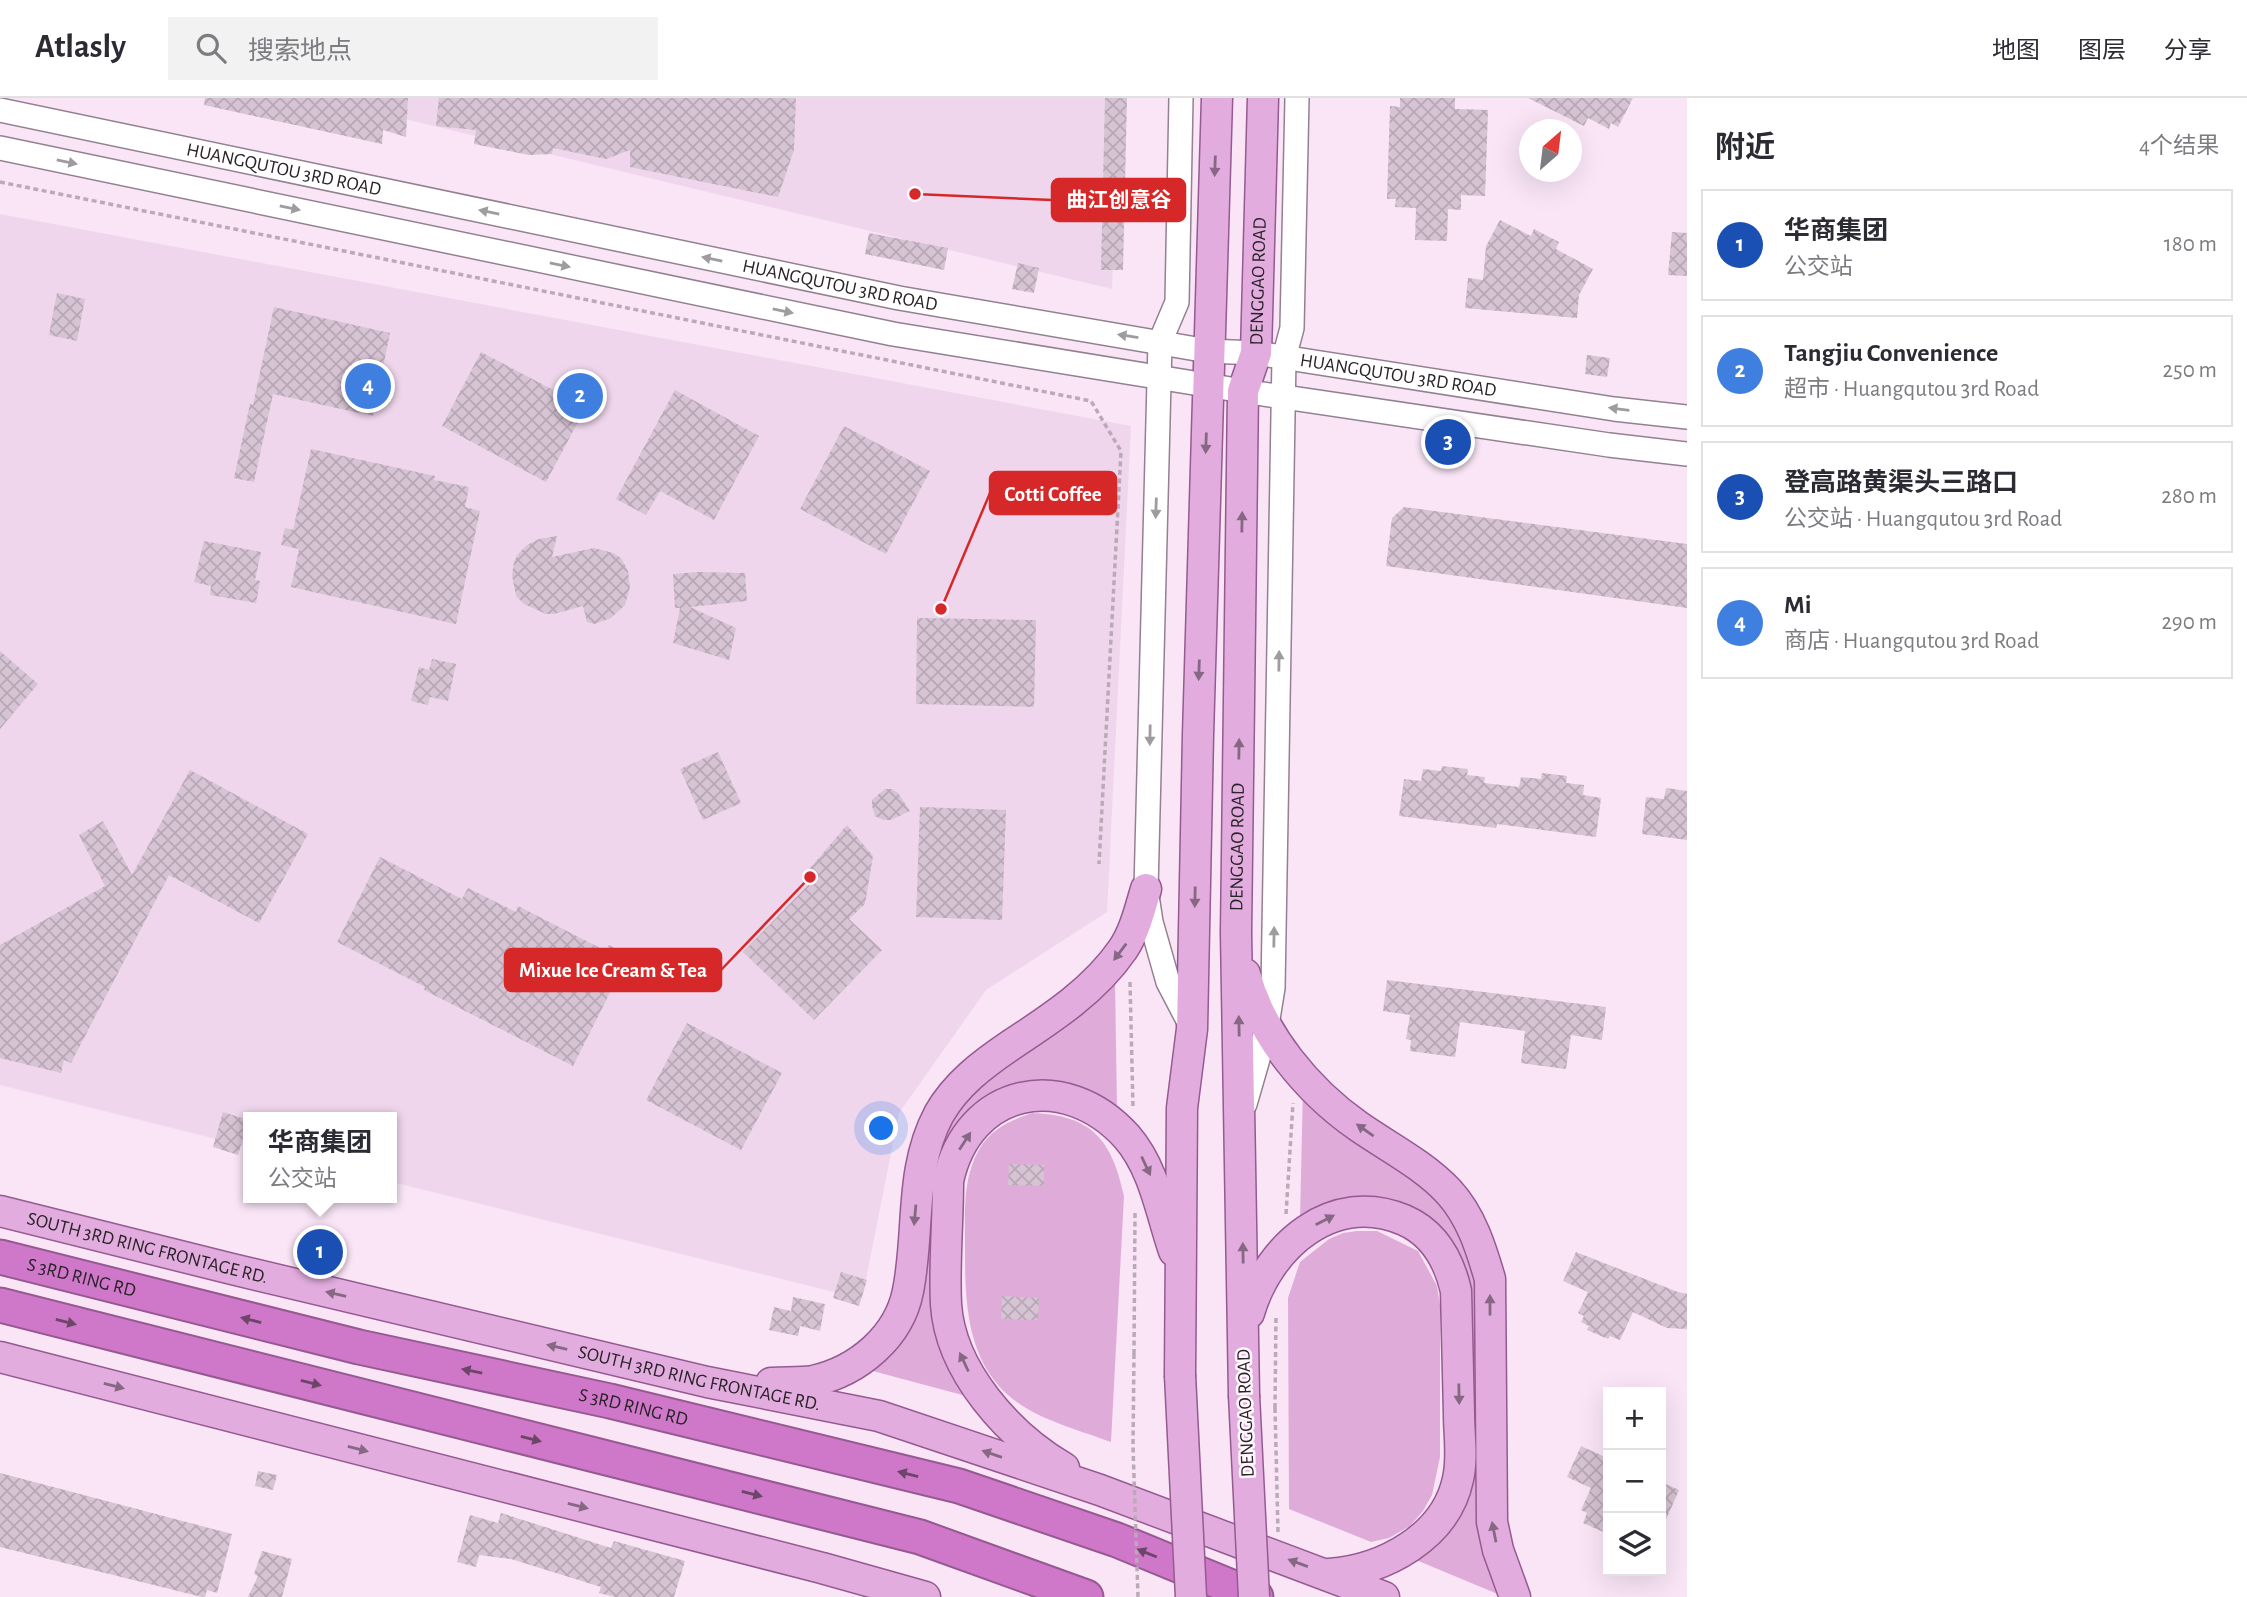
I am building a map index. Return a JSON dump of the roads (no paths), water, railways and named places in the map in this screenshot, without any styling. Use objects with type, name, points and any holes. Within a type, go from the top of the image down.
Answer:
[{"type":"highway","name":"S 3RD RING RD","points":[[0,1257],[359,1347],[610,1401],[959,1486],[1117,1540],[1255,1597]]},
{"type":"highway","points":[[0,1306],[920,1537],[1086,1597]]},
{"type":"main road","points":[[1191,1597],[1180,1375],[1182,1108],[1192,1029],[1207,386],[1217,98]]},
{"type":"main road","name":"DENGGAO ROAD","points":[[1255,1597],[1244,1395],[1236,933],[1243,391],[1270,356],[1263,98]]},
{"type":"main road","points":[[707,1382],[813,1381],[866,1358],[886,1338],[900,1315],[908,1292],[919,1168],[940,1113],[971,1074],[1068,1007],[1090,987],[1124,948],[1136,924],[1146,889]]},
{"type":"main road","points":[[1236,933],[1246,978],[1267,1025],[1295,1067],[1336,1110],[1430,1175],[1450,1194],[1467,1217],[1482,1248],[1490,1279],[1492,1522],[1498,1550],[1516,1597]]},
{"type":"main road","points":[[1100,1490],[1044,1456],[1000,1417],[967,1369],[955,1341],[946,1307],[948,1181],[952,1161],[975,1126],[990,1111],[1012,1100],[1034,1094],[1059,1096],[1083,1103],[1106,1118],[1127,1137],[1140,1155],[1152,1180],[1182,1274]]},
{"type":"main road","points":[[1244,1330],[1253,1298],[1279,1255],[1310,1228],[1338,1214],[1372,1210],[1409,1223],[1427,1235],[1437,1246],[1453,1276],[1456,1291],[1460,1463],[1454,1493],[1434,1526],[1400,1554],[1352,1572],[1328,1574]]},
{"type":"main road","name":"SOUTH 3RD RING FRONTAGE RD.","points":[[0,1211],[245,1273],[707,1382],[879,1416],[1100,1490],[1384,1597]]},
{"type":"main road","points":[[0,1357],[925,1597]]},
{"type":"main road","points":[[822,1569],[853,1597]]},
{"type":"street","points":[[1181,98],[1177,302],[1160,342],[1146,889],[1151,922],[1165,972],[1192,1029]]},
{"type":"street","points":[[1241,1124],[1267,1025],[1272,988],[1283,397],[1270,356],[1292,328],[1297,98]]},
{"type":"street","name":"HUANGQUTOU 3RD ROAD","points":[[0,110],[899,298],[1208,352],[1270,356],[1614,409],[1687,417]]},
{"type":"street","name":"HUANGQUTOU 3RD ROAD","points":[[0,148],[893,334],[1207,386],[1687,454]]},
{"type":"place","name":"曲江创意谷","points":[[915,194]]},
{"type":"place","name":"Mi","points":[[368,386]]},
{"type":"place","name":"Tangjiu Convenience","points":[[580,396]]},
{"type":"place","name":"登高路黄渠头三路口","points":[[1448,442]]},
{"type":"place","name":"Cotti Coffee","points":[[941,609]]},
{"type":"place","name":"Mixue Ice Cream & Tea","points":[[810,877]]},
{"type":"place","name":"华商集团","points":[[320,1252]]}]
